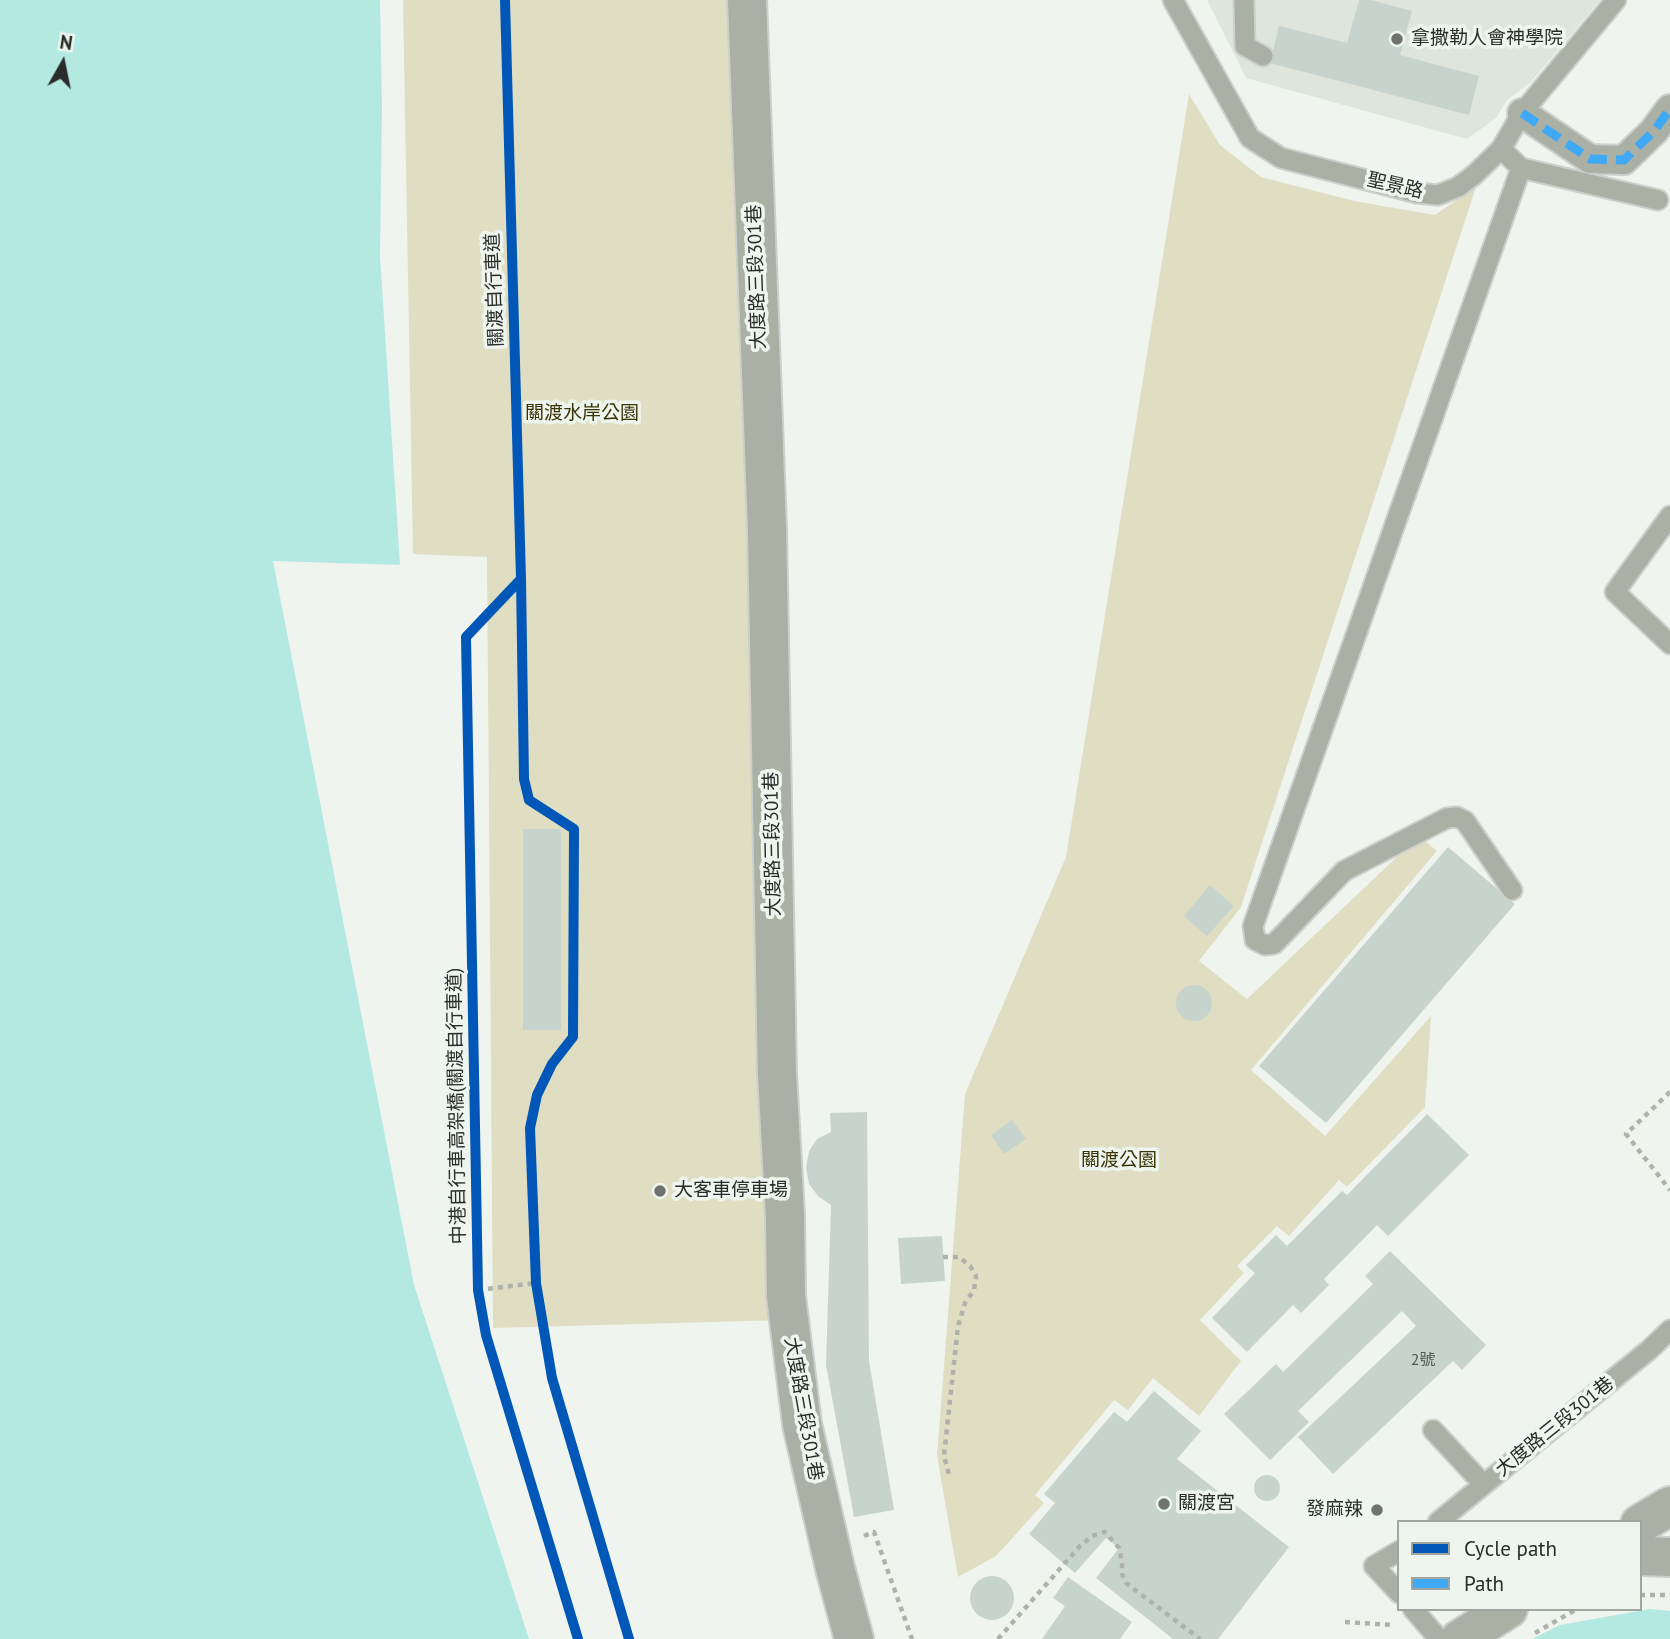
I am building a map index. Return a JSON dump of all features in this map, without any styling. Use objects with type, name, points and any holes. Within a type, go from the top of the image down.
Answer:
[{"type":"street","name":"大度路三段301巷","points":[[747,0],[767,529],[777,1074],[785,1216],[786,1296],[802,1424],[854,1639]]},
{"type":"street","points":[[1522,113],[1557,134],[1590,159],[1624,160],[1654,131],[1670,109]]},
{"type":"street","points":[[1642,1523],[1670,1506]]},
{"type":"street","points":[[1642,1556],[1670,1557]]},
{"type":"street","points":[[1461,1639],[1505,1611]]},
{"type":"lane","name":"聖景路","points":[[1173,0],[1250,138],[1281,158],[1438,195],[1458,187],[1501,149],[1522,113],[1616,0]]},
{"type":"lane","points":[[1244,0],[1245,46],[1263,56]]},
{"type":"lane","points":[[1501,149],[1521,168],[1658,200]]},
{"type":"lane","points":[[1512,890],[1465,821],[1457,817],[1447,818],[1344,871],[1274,944],[1255,940],[1253,926],[1521,168]]},
{"type":"lane","points":[[1670,516],[1615,592],[1670,644]]},
{"type":"lane","name":"大度路三段301巷","points":[[1440,1520],[1670,1330]]},
{"type":"lane","points":[[1433,1430],[1483,1484]]},
{"type":"lane","points":[[1397,1552],[1374,1566],[1397,1591]]},
{"type":"lane","points":[[1415,1611],[1439,1639]]},
{"type":"path","points":[[1670,1091],[1626,1134],[1670,1190]]},
{"type":"path","points":[[943,1257],[958,1257],[970,1266],[976,1276],[974,1290],[965,1303],[958,1326],[944,1455],[949,1475]]},
{"type":"path","points":[[535,1269],[538,1296]]},
{"type":"path","points":[[478,1276],[479,1296],[536,1283]]},
{"type":"path","points":[[866,1549],[862,1536],[874,1532],[912,1639]]},
{"type":"path","points":[[998,1639],[1080,1546],[1092,1536],[1105,1532],[1119,1548],[1122,1574],[1126,1583],[1200,1639]]},
{"type":"path","points":[[1642,1595],[1670,1595]]},
{"type":"path","points":[[1525,1639],[1574,1611]]},
{"type":"path","points":[[1345,1622],[1377,1624]]},
{"type":"shaded area","name":"拿撒勒人會神學院","points":[[1207,0],[1600,0],[1531,82],[1507,100],[1496,118],[1467,139],[1246,78]]},
{"type":"green space","name":"關渡水岸公園","points":[[403,0],[738,0],[785,1320],[493,1328],[487,557],[413,554]]},
{"type":"green space","name":"關渡公園","points":[[1189,94],[1220,145],[1261,177],[1354,201],[1435,215],[1476,187],[1241,907],[1199,961],[1247,999],[1419,836],[1437,851],[1251,1070],[1325,1136],[1431,1016],[1425,1107],[1347,1187],[1339,1180],[1289,1236],[1277,1226],[1237,1266],[1244,1273],[1200,1320],[1241,1361],[1199,1416],[1153,1378],[1128,1410],[1114,1400],[1035,1495],[1044,1503],[996,1556],[958,1577],[937,1456],[965,1094],[1066,857]]},
{"type":"water","points":[[0,0],[380,0],[380,256],[400,565],[273,561],[414,1285],[529,1639],[0,1639]]},
{"type":"water","points":[[1642,1610],[1670,1611],[1670,1639],[1532,1639],[1560,1625]]},
{"type":"building","points":[[1359,0],[1371,0],[1412,11],[1400,55],[1479,76],[1469,115],[1270,63],[1279,26],[1347,43]]},
{"type":"building","points":[[523,829],[561,829],[561,1030],[523,1030]]},
{"type":"building","points":[[1448,847],[1515,904],[1326,1123],[1259,1066]]},
{"type":"building","points":[[1210,885],[1234,906],[1207,936],[1184,916]]},
{"type":"building","points":[[1194,985],[1207,990],[1212,1003],[1207,1016],[1194,1021],[1181,1016],[1176,1003],[1181,990]]},
{"type":"building","points":[[867,1112],[869,1361],[894,1510],[854,1517],[826,1365],[831,1205],[818,1196],[809,1184],[806,1168],[809,1151],[817,1139],[831,1132],[830,1113]]},
{"type":"building","points":[[1427,1114],[1469,1155],[1388,1236],[1377,1225],[1324,1279],[1329,1285],[1301,1313],[1293,1305],[1247,1352],[1212,1318],[1255,1273],[1246,1265],[1276,1235],[1287,1246],[1342,1191],[1347,1195]]},
{"type":"building","points":[[1012,1120],[1026,1139],[1004,1154],[991,1135]]},
{"type":"building","points":[[942,1236],[945,1281],[901,1284],[898,1238]]},
{"type":"building","points":[[1390,1251],[1486,1345],[1462,1370],[1453,1361],[1333,1474],[1298,1437],[1416,1326],[1402,1311],[1298,1411],[1309,1422],[1270,1460],[1224,1414],[1276,1364],[1283,1372],[1373,1284],[1365,1276]]},
{"type":"building","points":[[1154,1391],[1201,1431],[1177,1459],[1289,1547],[1218,1639],[1173,1639],[1096,1578],[1119,1548],[1106,1538],[1075,1573],[1029,1534],[1055,1503],[1044,1494],[1114,1412],[1127,1422]]},
{"type":"building","points":[[1267,1475],[1276,1479],[1280,1488],[1276,1497],[1267,1501],[1258,1497],[1254,1488],[1258,1479]]},
{"type":"building","points":[[992,1576],[1001,1577],[1008,1582],[1013,1589],[1013,1607],[1008,1614],[1001,1619],[992,1620],[983,1619],[976,1614],[971,1607],[970,1598],[971,1589],[976,1582],[983,1577]]},
{"type":"building","points":[[1068,1577],[1132,1622],[1120,1639],[1042,1639],[1065,1606],[1053,1598]]},
{"type":"marked path","points":[[1522,113],[1590,159],[1624,160],[1654,131],[1670,109]]},
{"type":"cycle path","name":"關渡自行車道","points":[[505,0],[524,779],[529,800],[574,829],[573,1037],[552,1064],[537,1095],[530,1128],[536,1283],[552,1378],[629,1639]]},
{"type":"cycle path","name":"中港自行車高架橋(關渡自行車道)","points":[[521,579],[466,637],[478,1290],[486,1335],[578,1639]]},
{"type":"place","name":"拿撒勒人會神學院","points":[[1397,39]]},
{"type":"place","name":"大客車停車場","points":[[660,1191]]},
{"type":"place","name":"關渡宮","points":[[1164,1504]]},
{"type":"place","name":"發麻辣","points":[[1377,1510]]}]
